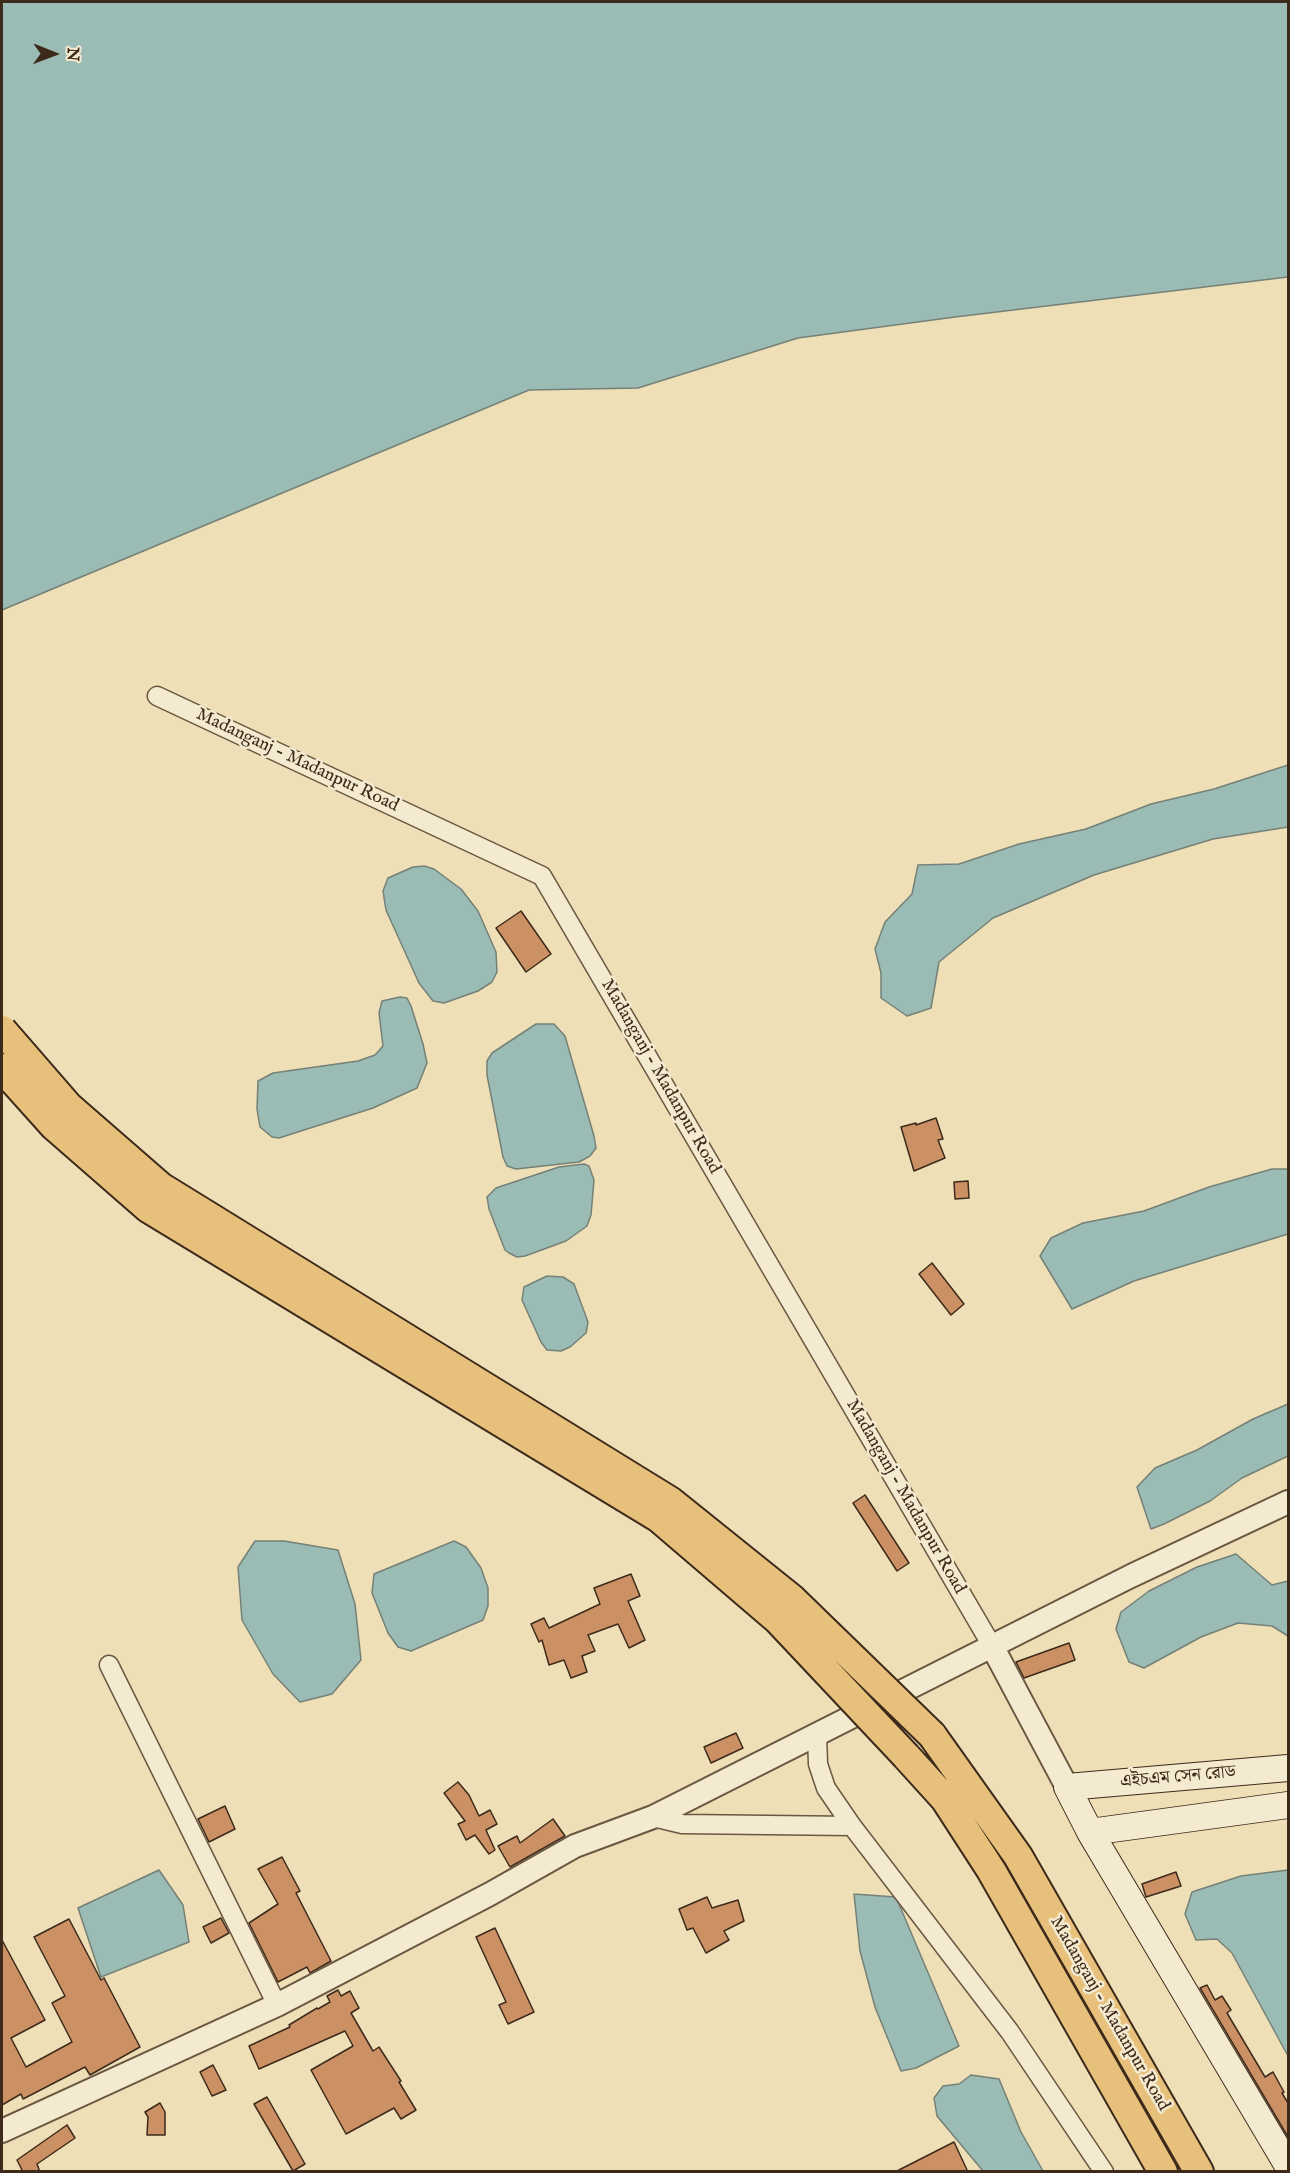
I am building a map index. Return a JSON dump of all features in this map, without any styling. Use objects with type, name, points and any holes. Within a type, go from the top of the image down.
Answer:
[{"type":"main road","name":"Madanganj - Madanpur Road","points":[[2,1030],[68,1106],[161,1187],[670,1502],[792,1599],[932,1735],[1018,1856],[1199,2172]]},
{"type":"main road","name":"Madanganj - Madanpur Road","points":[[2,1068],[54,1126],[148,1208],[659,1518],[777,1619],[945,1799],[991,1870],[1163,2172]]},
{"type":"main road","name":"এইচএম সেন রোড","points":[[1067,1787],[1288,1768]]},
{"type":"main road","points":[[1067,1787],[1090,1832],[1288,2166]]},
{"type":"main road","points":[[1090,1832],[1288,1805]]},
{"type":"street","name":"Madanganj - Madanpur Road","points":[[157,696],[542,876],[992,1646]]},
{"type":"street","points":[[2,2131],[277,2005],[490,1894],[575,1846],[653,1816],[1131,1576],[1288,1502]]},
{"type":"street","points":[[992,1646],[1067,1787]]},
{"type":"street","points":[[109,1665],[277,2005]]},
{"type":"street","points":[[817,1735],[818,1764],[826,1788],[852,1826],[1010,2032],[1104,2172]]},
{"type":"street","points":[[653,1816],[682,1824],[852,1826]]},
{"type":"water","points":[[2,2],[1288,2],[1288,277],[798,338],[638,388],[529,390],[2,610]]},
{"type":"water","points":[[1288,765],[1288,827],[1213,839],[1094,875],[993,918],[939,962],[931,1008],[907,1016],[881,998],[881,973],[875,949],[885,922],[912,894],[918,865],[959,864],[1019,844],[1086,829],[1151,804],[1214,789]]},
{"type":"water","points":[[424,866],[434,869],[461,889],[478,911],[496,952],[497,972],[492,982],[478,991],[444,1003],[433,1001],[419,983],[386,910],[383,891],[388,878],[413,867]]},
{"type":"water","points":[[400,997],[407,998],[411,1006],[427,1063],[417,1088],[373,1108],[279,1138],[272,1137],[260,1127],[257,1109],[258,1081],[273,1073],[358,1061],[375,1055],[383,1046],[379,1013],[382,1001]]},
{"type":"water","points":[[536,1024],[554,1024],[565,1036],[596,1148],[590,1156],[579,1162],[516,1169],[507,1166],[503,1157],[487,1075],[487,1061],[492,1053]]},
{"type":"water","points":[[584,1164],[589,1166],[594,1180],[591,1215],[587,1226],[566,1241],[525,1256],[517,1257],[505,1250],[489,1209],[487,1197],[496,1188],[559,1167]]},
{"type":"water","points":[[1272,1169],[1288,1169],[1288,1234],[1134,1281],[1072,1309],[1040,1256],[1051,1238],[1083,1223],[1144,1211],[1209,1187]]},
{"type":"water","points":[[547,1276],[563,1277],[574,1284],[588,1322],[586,1333],[570,1347],[561,1351],[547,1350],[522,1300],[524,1287]]},
{"type":"water","points":[[1288,1404],[1288,1456],[1242,1478],[1210,1501],[1151,1529],[1137,1487],[1155,1468],[1197,1450],[1253,1419]]},
{"type":"water","points":[[255,1541],[284,1541],[338,1550],[355,1604],[361,1660],[332,1694],[300,1702],[273,1674],[242,1620],[238,1567]]},
{"type":"water","points":[[454,1541],[466,1547],[481,1568],[488,1588],[488,1606],[483,1620],[411,1651],[398,1647],[388,1633],[372,1593],[374,1574]]},
{"type":"water","points":[[1236,1554],[1272,1585],[1288,1581],[1288,1636],[1272,1626],[1238,1623],[1201,1637],[1144,1668],[1129,1662],[1116,1629],[1121,1612],[1149,1591],[1197,1567]]},
{"type":"water","points":[[159,1870],[183,1905],[189,1942],[101,1977],[78,1908]]},
{"type":"water","points":[[1288,1870],[1288,2056],[1232,1953],[1217,1939],[1196,1940],[1185,1914],[1192,1892],[1241,1876]]},
{"type":"water","points":[[854,1894],[896,1897],[959,2046],[916,2068],[901,2071],[875,2007],[860,1951]]},
{"type":"water","points":[[971,2075],[999,2079],[1021,2132],[1043,2171],[983,2171],[937,2116],[934,2098],[943,2086],[959,2084]]},
{"type":"building","points":[[521,911],[551,954],[526,972],[496,928]]},
{"type":"building","points":[[936,1118],[943,1139],[938,1140],[945,1158],[914,1171],[901,1127]]},
{"type":"building","points":[[968,1181],[969,1198],[955,1199],[954,1182]]},
{"type":"building","points":[[932,1263],[964,1304],[951,1315],[919,1274]]},
{"type":"building","points":[[865,1495],[909,1563],[897,1571],[853,1503]]},
{"type":"building","points":[[631,1574],[640,1596],[628,1601],[645,1640],[629,1648],[618,1624],[588,1635],[595,1651],[582,1656],[587,1672],[571,1678],[564,1660],[549,1665],[542,1640],[539,1642],[531,1624],[544,1618],[549,1628],[600,1604],[594,1588]]},
{"type":"building","points":[[1069,1643],[1075,1660],[1024,1678],[1016,1662]]},
{"type":"building","points":[[736,1733],[743,1748],[711,1763],[704,1747]]},
{"type":"building","points":[[458,1782],[469,1795],[479,1816],[490,1810],[497,1824],[486,1830],[495,1850],[489,1854],[475,1835],[466,1840],[458,1824],[465,1821],[444,1793]]},
{"type":"building","points":[[225,1806],[235,1829],[209,1842],[198,1819]]},
{"type":"building","points":[[553,1819],[565,1836],[510,1867],[498,1846],[517,1836],[520,1843]]},
{"type":"building","points":[[282,1857],[300,1891],[296,1893],[331,1961],[310,1973],[307,1967],[278,1982],[249,1923],[278,1904],[258,1869]]},
{"type":"building","points":[[1176,1872],[1181,1886],[1146,1897],[1142,1884]]},
{"type":"building","points":[[707,1897],[712,1908],[738,1900],[744,1921],[724,1931],[729,1940],[706,1953],[693,1928],[687,1930],[679,1909]]},
{"type":"building","points":[[221,1918],[229,1933],[211,1943],[203,1927]]},
{"type":"building","points":[[69,1919],[101,1980],[104,1978],[140,2047],[90,2075],[85,2067],[23,2099],[21,2094],[2,2105],[2,1940],[45,2020],[11,2038],[26,2067],[72,2042],[52,2003],[65,1996],[34,1937]]},
{"type":"building","points":[[495,1928],[534,2012],[508,2024],[499,2005],[506,2002],[476,1937]]},
{"type":"building","points":[[1207,1985],[1215,2000],[1222,1996],[1231,2010],[1227,2013],[1265,2077],[1273,2072],[1284,2092],[1282,2093],[1288,2103],[1288,2137],[1200,1988]]},
{"type":"building","points":[[338,1990],[341,1996],[350,1991],[359,2008],[351,2013],[373,2051],[379,2047],[416,2110],[401,2119],[394,2108],[346,2134],[311,2070],[353,2046],[345,2031],[259,2069],[249,2046],[290,2027],[289,2025],[330,2002],[327,1996]]},
{"type":"building","points":[[213,2065],[226,2090],[212,2096],[200,2072]]},
{"type":"building","points":[[267,2097],[305,2164],[293,2171],[254,2104]]},
{"type":"building","points":[[160,2103],[165,2112],[165,2135],[147,2135],[148,2117],[145,2112]]},
{"type":"building","points":[[67,2125],[75,2138],[37,2164],[40,2172],[23,2172],[17,2160]]},
{"type":"building","points":[[954,2142],[968,2172],[895,2172]]}]
